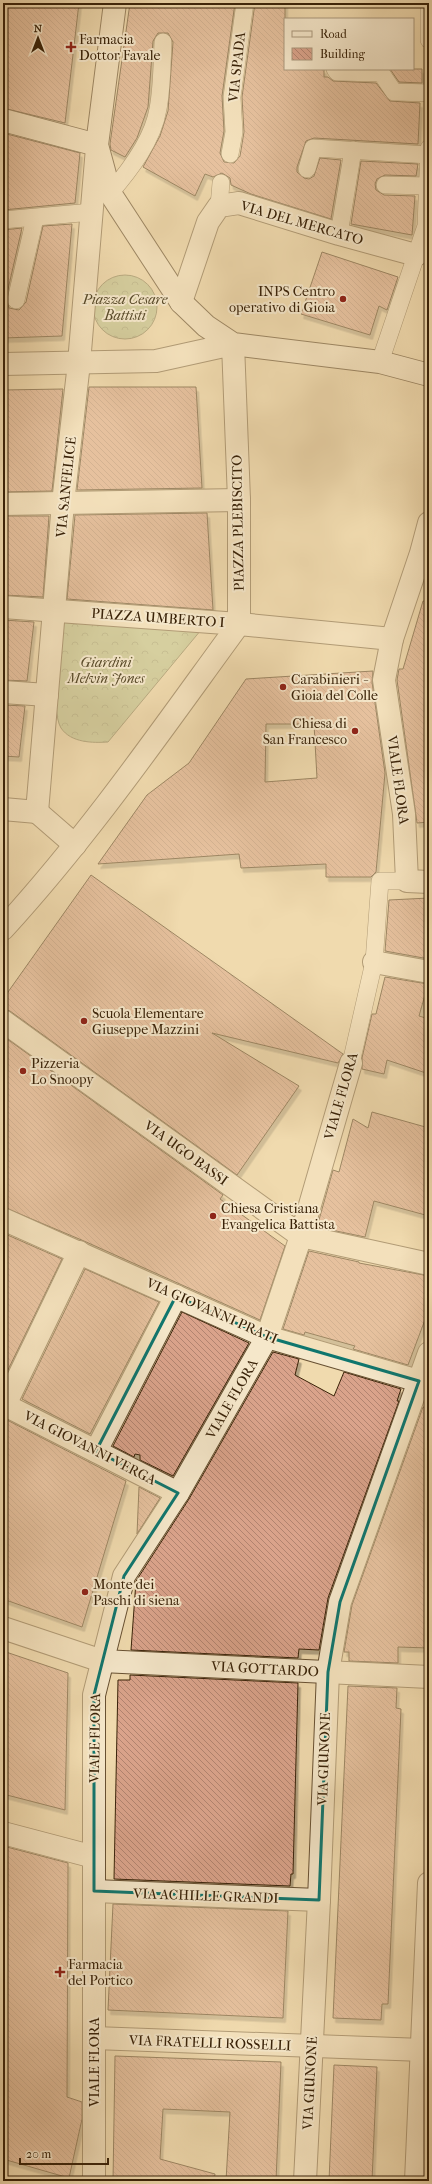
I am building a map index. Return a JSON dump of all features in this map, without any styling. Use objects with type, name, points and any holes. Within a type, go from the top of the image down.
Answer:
[{"type":"street","points":[[80,363],[97,145],[115,3]]},
{"type":"street","name":"VIA SPADA","points":[[230,154],[234,132],[232,97],[245,3]]},
{"type":"street","points":[[428,3],[429,40]]},
{"type":"street","points":[[110,193],[130,170],[151,131],[158,110],[163,42]]},
{"type":"street","points":[[336,70],[337,72],[381,73],[394,92],[429,93]]},
{"type":"street","points":[[3,120],[97,145]]},
{"type":"street","points":[[97,145],[110,193],[181,302],[206,326],[233,344]]},
{"type":"street","points":[[307,169],[313,148],[429,155]]},
{"type":"street","points":[[380,362],[426,226],[428,213],[429,148]]},
{"type":"street","points":[[339,234],[354,150]]},
{"type":"street","points":[[181,302],[208,222],[219,206],[221,183]]},
{"type":"street","points":[[385,185],[428,186]]},
{"type":"street","name":"VIA DEL MERCATO","points":[[219,206],[239,203],[339,234],[416,255]]},
{"type":"street","points":[[3,220],[92,212]]},
{"type":"street","points":[[16,300],[34,218]]},
{"type":"street","points":[[3,364],[156,361],[233,344],[380,362],[429,375]]},
{"type":"street","name":"PIAZZA PLEBISCITO","points":[[233,344],[239,500],[239,624]]},
{"type":"street","name":"VIA SANFELICE","points":[[54,611],[64,503],[80,363]]},
{"type":"street","points":[[3,504],[239,500]]},
{"type":"street","points":[[239,624],[392,639],[425,554],[429,523]]},
{"type":"street","name":"PIAZZA UMBERTO I","points":[[3,608],[239,624]]},
{"type":"street","points":[[37,812],[54,611]]},
{"type":"street","name":"PIAZZA UMBERTO I","points":[[3,929],[75,845],[118,790],[239,624]]},
{"type":"street","name":"VIALE FLORA","points":[[94,2181],[94,1696],[124,1576],[178,1493],[267,1337],[302,1236],[351,1063],[374,962],[380,881],[407,882],[404,814],[384,680],[392,639]]},
{"type":"street","points":[[3,692],[47,695]]},
{"type":"street","points":[[3,809],[37,812],[75,845]]},
{"type":"street","points":[[407,882],[429,882]]},
{"type":"street","points":[[374,962],[429,972]]},
{"type":"street","name":"VIA UGO BASSI","points":[[3,1021],[302,1236],[429,1264]]},
{"type":"street","name":"VIA GIOVANNI PRATI","points":[[3,1219],[267,1337],[424,1382]]},
{"type":"street","points":[[4,1406],[79,1252]]},
{"type":"street","points":[[96,1451],[176,1296]]},
{"type":"street","name":"VIA GIUNONE","points":[[304,2181],[319,1900],[328,1672],[340,1602],[424,1382],[429,1353]]},
{"type":"street","name":"VIA GIOVANNI VERGA","points":[[4,1406],[178,1493]]},
{"type":"street","name":"VIA GOTTARDO","points":[[3,1628],[102,1661],[429,1677]]},
{"type":"street","points":[[3,1833],[94,1857]]},
{"type":"street","points":[[416,2181],[429,1884]]},
{"type":"street","name":"VIA ACHILLE GRANDI","points":[[94,1891],[319,1900]]},
{"type":"street","name":"VIA FRATELLI ROSSELLI","points":[[94,2038],[422,2050]]},
{"type":"highlighted area","points":[[176,1296],[267,1337],[419,1381],[340,1602],[328,1672],[319,1900],[94,1891],[94,1695],[124,1576],[178,1493],[96,1451]]},
{"type":"green space","name":"Piazza Cesare Battisti","points":[[119,275],[131,275],[148,284],[155,295],[157,307],[155,319],[148,330],[131,339],[119,339],[107,334],[98,325],[93,313],[93,301],[98,289],[107,280]]},
{"type":"green space","name":"Giardini Melvin Jones","points":[[62,618],[201,630],[108,742],[89,742],[70,737],[61,728],[58,719],[56,691]]},
{"type":"building","points":[[3,3],[79,3],[65,123],[3,108]]},
{"type":"building","points":[[130,3],[235,3],[222,96],[224,131],[220,153],[224,162],[234,163],[240,156],[244,132],[242,97],[255,3],[285,3],[284,70],[324,70],[324,77],[328,77],[333,81],[376,83],[390,101],[420,103],[418,144],[314,138],[306,141],[297,167],[297,172],[304,178],[309,179],[314,176],[320,158],[341,160],[331,219],[251,194],[231,185],[230,178],[222,173],[213,177],[205,174],[195,196],[143,167],[160,136],[168,111],[173,42],[168,33],[158,33],[153,41],[148,107],[137,138],[125,157],[111,150],[110,144]]},
{"type":"building","points":[[422,69],[422,83],[399,82],[391,70]]},
{"type":"building","points":[[3,133],[80,153],[75,203],[3,210]]},
{"type":"building","points":[[361,161],[418,164],[416,176],[385,175],[377,179],[375,184],[376,190],[384,195],[415,196],[412,235],[351,224]]},
{"type":"building","points":[[72,224],[62,336],[3,338],[3,230],[22,228],[6,298],[9,308],[19,310],[26,302],[43,226]]},
{"type":"building","name":"INPS Centro operativo di Gioia","points":[[322,252],[398,277],[387,310],[379,306],[370,335],[301,314]]},
{"type":"building","points":[[89,387],[196,387],[202,488],[77,490]]},
{"type":"building","points":[[63,389],[52,491],[3,492],[3,390]]},
{"type":"building","points":[[207,513],[213,610],[67,599],[75,515]]},
{"type":"building","points":[[3,516],[49,516],[43,597],[3,595]]},
{"type":"building","points":[[423,601],[429,602],[429,822],[417,823],[397,680],[399,669],[403,669]]},
{"type":"building","points":[[3,620],[34,622],[27,681],[3,680]]},
{"type":"building","points":[[373,671],[372,682],[385,773],[376,872],[371,877],[326,877],[326,864],[241,868],[239,854],[98,864],[147,795],[189,763],[246,679]],"holes":[[[266,724],[314,724],[317,778],[265,782]]]},
{"type":"building","points":[[3,705],[25,706],[19,757],[3,756]]},
{"type":"building","name":"Scuola Elementare Giuseppe Mazzini","points":[[91,875],[343,1054],[338,1063],[212,1033],[299,1086],[237,1175],[10,1011],[3,1009],[3,999]]},
{"type":"building","points":[[429,898],[429,959],[385,951],[389,900]]},
{"type":"building","points":[[385,977],[428,984],[419,1016],[429,1019],[429,1074],[387,1060],[384,1074],[362,1069],[362,1058],[372,1014],[376,1014]]},
{"type":"building","points":[[3,1036],[223,1195],[220,1199],[285,1246],[260,1320],[84,1241],[3,1207]]},
{"type":"building","points":[[372,1112],[429,1128],[429,1216],[374,1201],[365,1237],[317,1227],[333,1170],[339,1172],[353,1119],[368,1128]]},
{"type":"building","points":[[3,1233],[62,1259],[3,1380]]},
{"type":"building","points":[[309,1251],[359,1263],[429,1276],[429,1309],[408,1365],[353,1349],[355,1346],[305,1332],[304,1335],[283,1329]]},
{"type":"building","points":[[85,1269],[159,1302],[90,1434],[22,1399]]},
{"type":"building","points":[[182,1312],[249,1343],[173,1476],[140,1460],[140,1455],[135,1454],[134,1457],[113,1446]]},
{"type":"building","points":[[273,1352],[299,1359],[295,1375],[334,1396],[344,1372],[401,1389],[397,1401],[399,1401],[328,1598],[319,1650],[299,1649],[298,1658],[131,1650],[136,1581],[189,1499]]},
{"type":"building","points":[[423,1407],[429,1409],[429,1648],[398,1647],[398,1663],[349,1661],[349,1652],[344,1652],[352,1605]]},
{"type":"building","points":[[7,1420],[126,1481],[82,1627],[3,1599],[3,1421]]},
{"type":"building","points":[[139,1487],[160,1498],[137,1534]]},
{"type":"building","points":[[3,1651],[68,1673],[65,1810],[3,1794]]},
{"type":"building","points":[[130,1675],[298,1683],[293,1874],[291,1874],[290,1886],[114,1879],[118,1680],[130,1680]]},
{"type":"building","points":[[348,1686],[397,1688],[396,1708],[401,1709],[388,2004],[382,2004],[381,2020],[333,2018]]},
{"type":"building","points":[[3,1846],[68,1863],[67,2097],[82,2102],[82,2119],[69,2178],[3,2159]]},
{"type":"building","points":[[113,1904],[288,1911],[283,2018],[108,2010]]},
{"type":"building","points":[[115,2056],[281,2062],[276,2181],[226,2181],[230,2112],[163,2109],[160,2159],[215,2174],[214,2181],[113,2181]]},
{"type":"building","points":[[334,2065],[377,2067],[372,2181],[329,2181]]},
{"type":"place","name":"Farmacia Dottor Favale","points":[[71,47]]},
{"type":"place","name":"INPS Centro operativo di Gioia","points":[[343,299]]},
{"type":"place","name":"Carabinieri - Gioia del Colle","points":[[283,687]]},
{"type":"place","name":"Chiesa di San Francesco","points":[[355,731]]},
{"type":"place","name":"Scuola Elementare Giuseppe Mazzini","points":[[84,1021]]},
{"type":"place","name":"Pizzeria Lo Snoopy","points":[[23,1071]]},
{"type":"place","name":"Chiesa Cristiana Evangelica Battista","points":[[213,1216]]},
{"type":"place","name":"Monte dei Paschi di siena","points":[[85,1592]]},
{"type":"place","name":"Farmacia del Portico","points":[[60,1972]]}]
